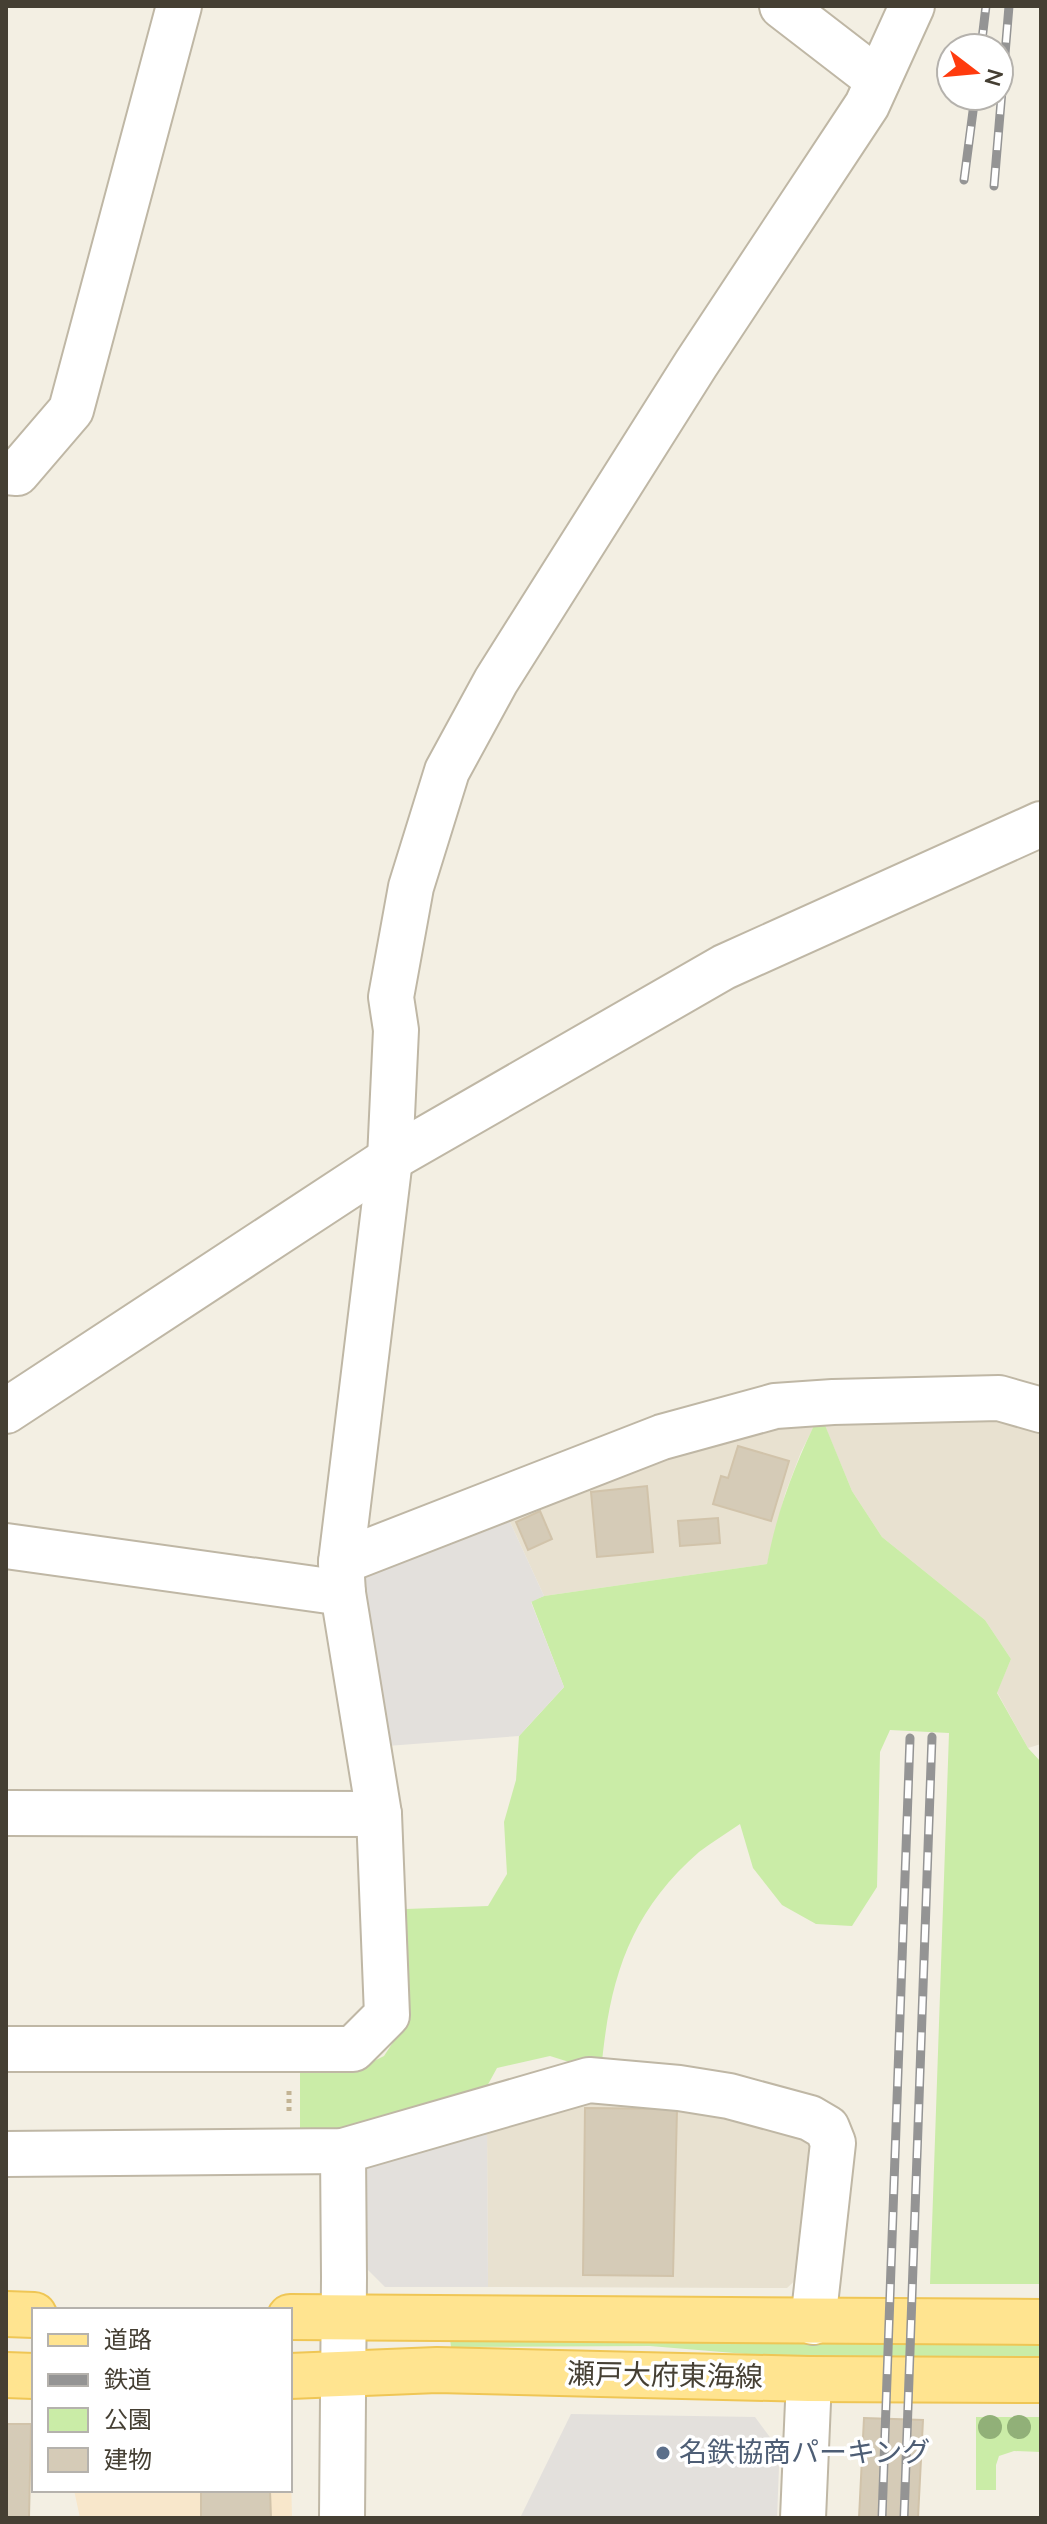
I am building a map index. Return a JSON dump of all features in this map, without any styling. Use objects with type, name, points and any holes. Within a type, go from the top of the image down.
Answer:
[{"type":"main road","points":[[6,2314],[32,2315]]},
{"type":"main road","name":"瀬戸大府東海線","points":[[292,2317],[1041,2322]]},
{"type":"main road","name":"瀬戸大府東海線","points":[[292,2376],[437,2370],[809,2379],[1041,2380]]},
{"type":"main road","points":[[6,2375],[32,2376]]},
{"type":"street","points":[[6,472],[17,473],[71,410],[179,6]]},
{"type":"street","points":[[782,6],[878,80]]},
{"type":"street","points":[[6,2049],[353,2049],[387,2015],[379,1814],[342,1578],[390,1159],[396,1030],[391,997],[411,887],[447,771],[496,681],[696,364],[867,105],[912,6]]},
{"type":"street","points":[[6,1411],[390,1159],[724,967],[1041,824]]},
{"type":"street","points":[[6,1546],[342,1578],[662,1437],[775,1406],[999,1398],[1041,1410]]},
{"type":"street","points":[[6,1813],[379,1814]]},
{"type":"street","points":[[6,2154],[343,2151],[589,2080],[729,2096],[810,2118],[827,2128],[833,2143],[813,2322]]},
{"type":"street","points":[[342,2518],[343,2151]]},
{"type":"street","points":[[803,2518],[809,2379]]},
{"type":"path","points":[[289,2048],[289,2153]]},
{"type":"shaded area","points":[[995,1411],[1041,1422],[1041,1744],[1028,1748],[997,1692],[1011,1659],[985,1620],[882,1537],[852,1491],[820,1414],[785,1494],[767,1564],[544,1596],[505,1511],[691,1440],[778,1418],[820,1413]]},
{"type":"shaded area","points":[[505,1511],[544,1596],[531,1602],[564,1687],[519,1736],[387,1746],[356,1568]]},
{"type":"shaded area","points":[[586,2093],[806,2128],[818,2150],[802,2274],[787,2288],[488,2287],[487,2122]]},
{"type":"shaded area","points":[[487,2122],[488,2287],[385,2287],[365,2267],[365,2166]]},
{"type":"shaded area","name":"名鉄協商パーキング","points":[[571,2414],[755,2417],[772,2440],[779,2467],[777,2518],[520,2518]]},
{"type":"shaded area","points":[[74,2492],[291,2492],[292,2518],[80,2518]]},
{"type":"green space","points":[[820,1413],[852,1491],[882,1537],[985,1620],[1011,1659],[997,1693],[1028,1748],[1041,1762],[1041,2284],[930,2284],[949,1733],[890,1730],[880,1752],[877,1887],[852,1926],[816,1924],[782,1905],[753,1868],[740,1824],[699,1852],[675,1876],[639,1925],[617,1979],[601,2072],[550,2056],[497,2068],[480,2099],[300,2138],[300,2068],[360,2068],[384,2056],[399,2033],[404,1997],[406,1909],[488,1906],[507,1874],[504,1822],[516,1780],[519,1736],[564,1687],[531,1601],[544,1596],[767,1564],[788,1487]]},
{"type":"green space","points":[[450,2339],[1041,2340],[1041,2363],[840,2362],[650,2346],[451,2347]]},
{"type":"green space","points":[[976,2417],[1041,2417],[1041,2452],[1014,2451],[999,2456],[996,2490],[976,2490]]},
{"type":"building","points":[[738,1446],[789,1461],[771,1521],[713,1504],[721,1476],[728,1478]]},
{"type":"building","points":[[647,1486],[653,1552],[597,1557],[591,1492]]},
{"type":"building","points":[[540,1511],[552,1539],[528,1550],[516,1522]]},
{"type":"building","points":[[718,1518],[720,1543],[680,1546],[678,1521]]},
{"type":"building","points":[[585,2108],[677,2109],[673,2276],[583,2275]]},
{"type":"building","points":[[864,2418],[923,2420],[918,2518],[859,2518]]},
{"type":"building","points":[[6,2424],[31,2424],[29,2518],[6,2518]]},
{"type":"building","points":[[201,2492],[270,2492],[271,2518],[201,2518]]},
{"type":"railway","points":[[983,32],[986,6]]},
{"type":"railway","points":[[994,186],[1009,6]]},
{"type":"railway","points":[[964,180],[973,112]]},
{"type":"railway","points":[[904,2518],[932,1737]]},
{"type":"railway","points":[[882,2518],[910,1738]]},
{"type":"place","name":"名鉄協商パーキング","points":[[663,2453]]}]
